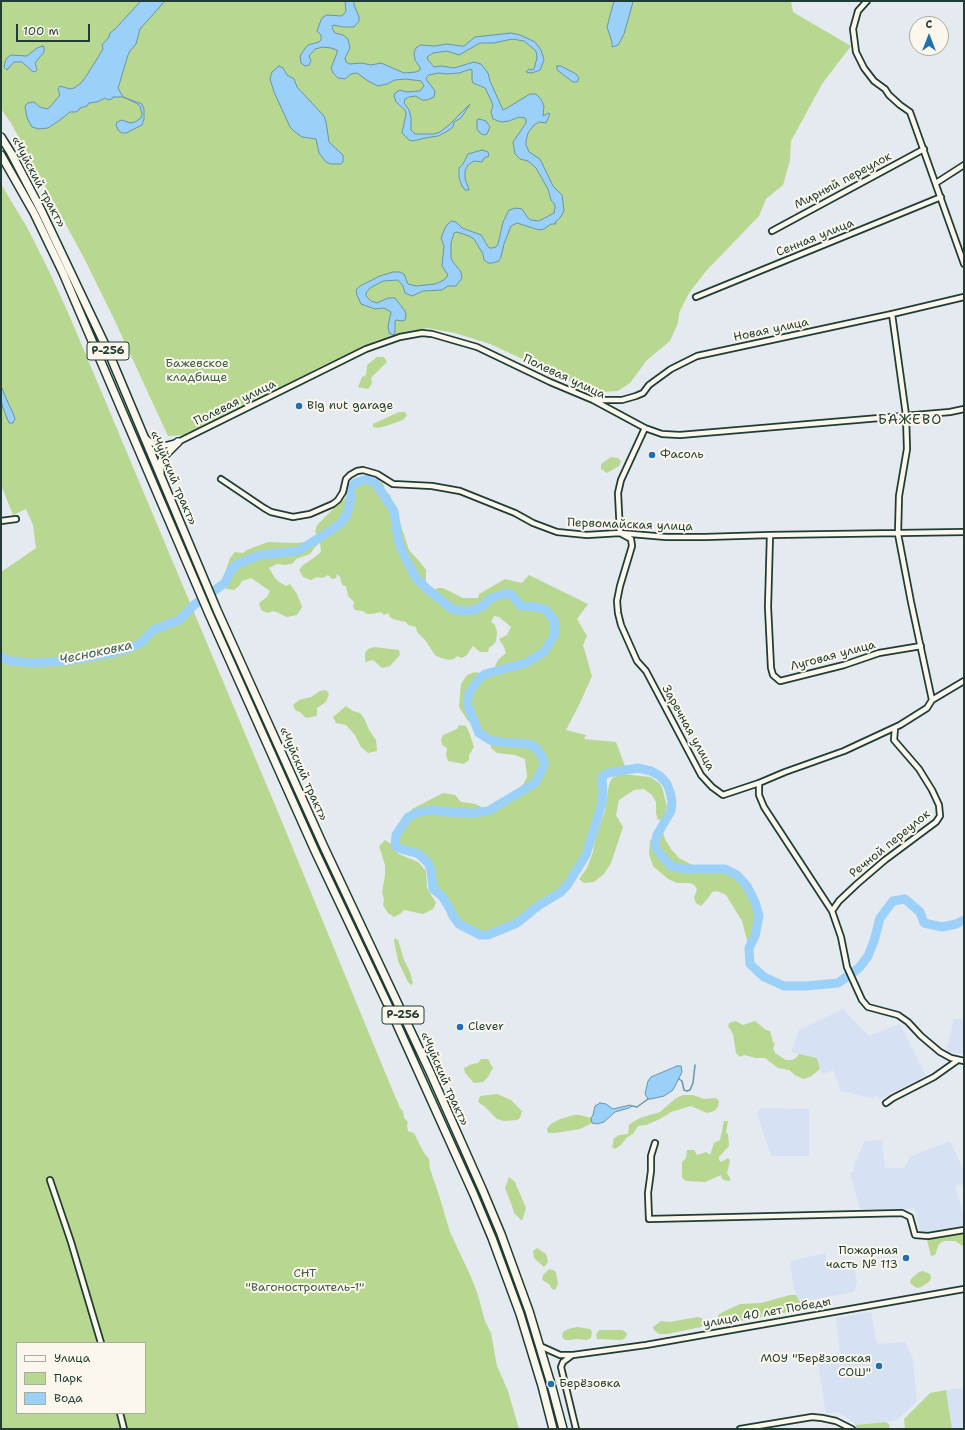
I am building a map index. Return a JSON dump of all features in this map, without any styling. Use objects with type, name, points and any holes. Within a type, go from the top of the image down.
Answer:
[{"type":"highway","name":"«Чуйский тракт»","points":[[1,137],[42,210],[108,351],[217,610],[324,847],[430,1072],[483,1192],[515,1272],[540,1346],[563,1429]]},
{"type":"highway","name":"«Чуйский тракт»","points":[[1,155],[34,214],[63,273],[192,576],[315,851],[398,1027],[474,1195],[520,1314],[554,1429]]},
{"type":"highway","points":[[160,477],[159,467],[161,459],[178,442]]},
{"type":"street","points":[[867,1],[858,11],[853,29],[856,52],[864,68],[874,81],[885,89],[900,105],[910,112],[964,264]]},
{"type":"street","name":"Мирный переулок","points":[[772,231],[924,149]]},
{"type":"street","points":[[936,183],[964,165]]},
{"type":"street","name":"Сенная улица","points":[[696,297],[941,197]]},
{"type":"street","name":"Новая улица","points":[[592,400],[622,400],[636,396],[643,393],[649,385],[671,369],[697,356],[964,297]]},
{"type":"street","points":[[892,314],[906,415],[907,449],[899,496],[898,534],[932,700]]},
{"type":"street","name":"Полевая улица","points":[[143,436],[152,443],[159,445],[167,445],[178,442],[366,349],[400,337],[422,333],[432,334],[477,347],[550,382],[592,400],[645,428],[662,434],[680,435],[950,412],[964,409]]},
{"type":"street","points":[[620,533],[618,493],[621,480],[645,428]]},
{"type":"street","name":"Первомайская улица","points":[[222,479],[271,512],[293,517],[310,514],[333,504],[338,500],[343,492],[346,480],[350,474],[363,470],[377,474],[392,484],[432,486],[460,491],[557,532],[587,536],[620,533],[666,537],[964,532]]},
{"type":"street","points":[[1,521],[16,519]]},
{"type":"street","name":"Заречная улица","points":[[620,533],[631,539],[632,546],[620,586],[618,613],[621,625],[637,661],[646,672],[701,775],[712,787],[723,795],[759,784],[785,772],[844,751],[894,728],[927,708],[932,700],[964,681]]},
{"type":"street","name":"Луговая улица","points":[[770,535],[768,607],[771,668],[772,675],[780,681],[844,665],[879,653],[921,646]]},
{"type":"street","name":"Речной переулок","points":[[832,911],[839,901],[857,884],[885,860],[936,822],[940,816],[939,805],[932,790],[919,770],[894,740],[894,728]]},
{"type":"street","points":[[759,784],[759,795],[764,807],[832,911],[841,937],[847,967],[862,1000],[868,1007],[898,1015],[908,1022],[920,1036],[940,1052],[951,1058],[964,1061]]},
{"type":"street","points":[[886,1102],[934,1077],[958,1060]]},
{"type":"street","points":[[655,1143],[651,1156],[651,1172],[648,1193],[649,1219],[902,1213],[910,1217],[915,1235],[928,1236],[964,1230]]},
{"type":"street","points":[[50,1180],[63,1216],[101,1342]]},
{"type":"street","name":"улица 40 лет Победы","points":[[540,1346],[560,1355],[573,1356],[646,1345],[964,1289]]},
{"type":"street","points":[[573,1356],[567,1358],[561,1366],[576,1429]]},
{"type":"street","points":[[120,1414],[124,1429]]},
{"type":"street","points":[[740,1429],[812,1417],[836,1421],[852,1429]]},
{"type":"shaded area","points":[[843,1009],[869,1036],[900,1024],[926,1076],[879,1099],[877,1096],[872,1098],[841,1091],[833,1070],[822,1075],[817,1058],[791,1052],[799,1030]]},
{"type":"shaded area","points":[[954,1019],[964,1019],[964,1054],[946,1052]]},
{"type":"shaded area","points":[[761,1108],[809,1109],[809,1156],[771,1156],[757,1113]]},
{"type":"shaded area","points":[[882,1140],[885,1168],[904,1168],[911,1156],[950,1141],[964,1171],[964,1184],[955,1187],[964,1216],[964,1227],[921,1233],[914,1208],[860,1209],[850,1173],[854,1172],[854,1164],[865,1141]]},
{"type":"shaded area","points":[[826,1253],[827,1265],[853,1261],[857,1282],[854,1292],[800,1302],[794,1289],[790,1261]]},
{"type":"shaded area","points":[[871,1312],[877,1344],[905,1342],[913,1359],[917,1401],[897,1420],[857,1425],[838,1412],[826,1414],[817,1357],[840,1353],[836,1318]]},
{"type":"shaded area","points":[[964,1388],[964,1429],[952,1429],[946,1390]]},
{"type":"green space","name":"Бажевское кладбище","points":[[1,1],[791,1],[793,12],[851,46],[822,84],[791,141],[790,160],[783,185],[766,199],[759,216],[707,270],[689,293],[679,313],[678,323],[670,341],[647,360],[630,383],[618,391],[602,392],[585,388],[490,344],[455,333],[427,328],[378,340],[320,367],[188,435],[168,436],[84,258],[11,123],[1,109]]},
{"type":"green space","name":"СНТ \"Вагоностроитель-1\"","points":[[1,184],[28,229],[70,317],[280,817],[400,1108],[403,1111],[404,1118],[408,1122],[408,1131],[414,1133],[424,1153],[429,1159],[430,1169],[450,1232],[471,1277],[485,1321],[491,1333],[497,1366],[508,1391],[519,1429],[1,1429],[1,572],[36,548],[33,525],[26,509],[13,515],[1,485]]},
{"type":"green space","points":[[377,357],[384,357],[387,362],[371,378],[372,384],[368,389],[358,387],[362,377],[366,375],[367,365]]},
{"type":"green space","points":[[399,412],[405,412],[407,415],[403,420],[378,428],[373,427],[373,424]]},
{"type":"green space","points":[[611,457],[618,458],[621,461],[619,466],[607,473],[601,469],[601,464]]},
{"type":"green space","points":[[367,476],[377,479],[383,483],[385,490],[390,495],[409,550],[426,570],[426,588],[424,590],[427,594],[438,588],[443,588],[463,598],[478,598],[479,594],[505,579],[522,583],[529,575],[588,604],[577,619],[587,636],[583,645],[592,676],[566,730],[586,735],[584,739],[616,742],[626,769],[608,773],[602,778],[602,803],[586,855],[568,884],[561,892],[538,906],[517,923],[488,935],[480,935],[459,924],[442,896],[433,889],[431,870],[428,863],[419,854],[395,846],[396,835],[412,809],[443,793],[455,795],[461,802],[476,804],[488,811],[512,796],[524,783],[527,777],[525,759],[515,755],[497,753],[491,748],[490,740],[479,733],[474,723],[468,721],[459,707],[461,684],[467,675],[475,672],[485,674],[497,671],[495,666],[498,660],[506,653],[499,639],[507,635],[511,627],[499,617],[494,616],[491,622],[495,625],[497,632],[496,641],[489,648],[488,652],[480,652],[473,646],[466,656],[461,658],[457,656],[454,659],[449,660],[441,658],[435,655],[425,640],[417,632],[416,627],[408,625],[406,622],[391,618],[388,613],[384,615],[381,612],[367,614],[363,611],[355,610],[353,607],[354,602],[348,596],[346,586],[343,586],[340,577],[337,574],[336,578],[332,579],[328,575],[323,578],[317,577],[311,580],[303,577],[299,570],[303,565],[321,552],[320,543],[310,554],[296,559],[293,563],[286,565],[277,564],[269,568],[279,582],[286,586],[290,584],[297,594],[302,607],[297,615],[287,617],[274,611],[267,613],[261,610],[259,603],[267,597],[270,591],[251,578],[242,581],[234,590],[227,589],[222,582],[230,558],[235,552],[243,553],[268,542],[305,542],[317,536],[315,531],[318,524],[346,497],[346,489],[351,482],[359,477]]},
{"type":"green space","points":[[374,647],[399,650],[400,655],[390,666],[382,668],[373,660],[365,662],[365,653],[368,649]]},
{"type":"green space","points":[[326,690],[329,694],[326,702],[317,708],[317,716],[306,718],[295,710],[293,705],[299,700],[311,697],[320,691]]},
{"type":"green space","points":[[346,706],[353,711],[360,713],[364,718],[369,730],[376,740],[377,751],[368,753],[361,747],[355,735],[346,725],[336,723],[333,717]]},
{"type":"green space","points":[[459,725],[466,726],[474,747],[469,755],[469,760],[464,764],[448,761],[446,755],[447,748],[442,745],[441,740],[443,735],[457,729]]},
{"type":"green space","points":[[622,774],[650,777],[658,782],[662,787],[667,807],[663,819],[658,820],[656,813],[656,802],[652,795],[644,789],[634,790],[619,800],[616,815],[623,827],[611,863],[604,874],[594,882],[584,883],[579,879],[587,868],[593,852],[595,838],[605,811],[609,784],[612,778]]},
{"type":"green space","points":[[662,828],[665,839],[679,858],[700,869],[725,869],[737,875],[747,886],[755,902],[759,916],[755,936],[749,948],[742,921],[726,895],[717,891],[712,892],[701,906],[696,903],[694,898],[697,889],[694,885],[690,883],[677,883],[668,879],[653,866],[649,854],[650,841]]},
{"type":"green space","points":[[385,840],[391,844],[399,854],[418,862],[426,871],[427,888],[436,903],[433,909],[423,914],[404,910],[394,917],[388,913],[383,905],[384,899],[382,893],[385,865],[379,846]]},
{"type":"green space","points":[[395,938],[398,940],[404,960],[410,972],[413,983],[411,985],[408,982],[398,961],[394,941]]},
{"type":"green space","points":[[736,1021],[743,1025],[755,1021],[766,1030],[770,1031],[775,1044],[773,1048],[775,1053],[786,1060],[792,1060],[799,1054],[817,1058],[820,1069],[810,1077],[803,1079],[789,1070],[778,1068],[765,1058],[756,1058],[744,1055],[740,1057],[736,1053],[733,1034],[728,1026],[729,1023]]},
{"type":"green space","points":[[481,1059],[488,1059],[493,1068],[483,1082],[474,1083],[465,1073],[464,1068],[478,1063]]},
{"type":"green space","points":[[497,1094],[511,1100],[522,1111],[520,1118],[517,1120],[504,1121],[497,1119],[478,1102],[480,1096]]},
{"type":"green space","points":[[683,1095],[693,1095],[704,1099],[716,1098],[719,1101],[718,1107],[714,1111],[707,1113],[691,1106],[671,1112],[646,1125],[638,1126],[633,1134],[626,1138],[622,1144],[615,1149],[612,1147],[614,1138],[619,1135],[628,1134],[629,1125],[633,1122],[640,1118],[660,1112],[676,1098]]},
{"type":"green space","points":[[574,1115],[591,1118],[592,1123],[580,1129],[548,1133],[547,1129],[551,1124],[560,1119]]},
{"type":"green space","points":[[724,1121],[728,1121],[726,1132],[728,1134],[729,1146],[719,1157],[719,1160],[721,1162],[728,1158],[730,1161],[727,1173],[730,1181],[722,1179],[721,1175],[705,1182],[686,1181],[682,1178],[682,1162],[686,1158],[687,1150],[694,1150],[697,1155],[706,1152],[710,1155],[714,1143],[720,1140]]},
{"type":"green space","points":[[509,1177],[515,1182],[526,1208],[522,1221],[514,1213],[505,1188]]},
{"type":"green space","points":[[964,1234],[964,1247],[955,1241],[944,1241],[939,1244],[935,1255],[931,1256],[927,1240]]},
{"type":"green space","points":[[537,1248],[546,1254],[548,1262],[544,1267],[534,1258],[533,1251]]},
{"type":"green space","points":[[549,1269],[556,1272],[558,1284],[555,1290],[542,1280],[543,1275]]},
{"type":"green space","points":[[923,1271],[930,1274],[931,1278],[929,1282],[917,1288],[911,1284],[910,1281],[919,1272]]},
{"type":"green space","points":[[790,1295],[796,1295],[800,1302],[799,1310],[729,1323],[720,1323],[716,1319],[719,1314],[740,1304],[761,1303]]},
{"type":"green space","points":[[698,1317],[707,1320],[709,1323],[701,1327],[667,1334],[659,1334],[653,1327],[661,1321],[670,1322]]},
{"type":"green space","points":[[577,1327],[590,1329],[592,1332],[591,1338],[587,1340],[565,1340],[562,1337],[563,1332]]},
{"type":"green space","points":[[599,1330],[622,1330],[626,1332],[627,1335],[624,1339],[620,1340],[597,1339],[596,1335]]},
{"type":"green space","points":[[946,1390],[952,1429],[905,1429],[904,1419],[930,1393]]},
{"type":"green space","points":[[885,1422],[889,1424],[890,1429],[855,1428],[856,1425]]},
{"type":"water","points":[[141,1],[165,1],[140,29],[136,44],[128,55],[118,88],[123,97],[113,97],[112,99],[108,100],[105,98],[97,102],[89,103],[87,106],[80,108],[76,112],[70,112],[48,128],[39,129],[32,127],[27,118],[25,106],[28,103],[34,102],[40,107],[47,109],[50,107],[60,95],[58,89],[60,86],[70,89],[81,83],[103,49],[102,45],[109,37],[110,33]]},
{"type":"water","points":[[345,1],[354,1],[359,21],[354,27],[333,25],[332,28],[335,33],[343,35],[348,39],[350,48],[345,58],[346,62],[350,64],[361,63],[371,65],[381,63],[404,73],[416,72],[420,70],[420,67],[415,60],[414,52],[420,45],[435,46],[447,44],[464,46],[475,37],[511,33],[520,35],[535,42],[541,50],[544,60],[540,70],[532,73],[526,72],[529,69],[534,69],[537,58],[536,51],[524,41],[512,39],[494,43],[480,43],[459,55],[447,51],[433,53],[427,57],[434,67],[441,66],[454,68],[474,62],[481,64],[488,73],[503,110],[530,94],[536,94],[541,99],[544,106],[543,116],[549,113],[550,114],[546,123],[539,122],[534,125],[528,133],[526,145],[529,152],[540,159],[553,186],[562,195],[564,211],[560,218],[555,222],[556,224],[551,224],[544,229],[539,230],[517,223],[511,226],[501,257],[499,261],[493,263],[488,263],[484,260],[483,254],[474,239],[457,232],[454,233],[451,243],[451,258],[461,272],[462,278],[456,286],[448,286],[442,290],[423,291],[412,296],[405,293],[403,286],[398,280],[383,281],[370,288],[366,293],[366,296],[371,301],[377,303],[388,298],[395,298],[405,311],[405,320],[396,320],[395,322],[394,335],[389,333],[388,326],[391,312],[384,308],[375,309],[361,304],[356,290],[360,286],[380,276],[393,272],[400,272],[404,274],[408,284],[416,286],[435,284],[444,280],[448,275],[442,266],[444,246],[441,238],[446,226],[451,221],[456,222],[462,228],[481,235],[489,248],[492,248],[496,247],[498,244],[503,222],[509,210],[516,208],[522,209],[528,218],[539,221],[554,213],[555,205],[551,200],[548,189],[536,168],[528,161],[520,159],[515,154],[513,142],[526,123],[525,118],[519,117],[501,122],[493,119],[491,112],[493,106],[491,100],[485,88],[473,83],[471,69],[459,73],[439,73],[429,75],[426,79],[435,91],[434,97],[427,100],[422,100],[416,96],[405,99],[404,103],[409,110],[411,117],[411,130],[415,134],[434,134],[440,132],[470,104],[461,118],[454,122],[453,127],[446,132],[438,136],[413,141],[409,140],[402,133],[406,114],[405,110],[396,102],[394,96],[395,93],[400,90],[406,92],[420,91],[424,86],[421,81],[406,79],[395,80],[378,86],[357,73],[351,74],[345,79],[338,78],[333,73],[331,68],[337,50],[331,48],[323,47],[315,49],[309,56],[311,61],[309,65],[305,66],[301,63],[300,56],[308,45],[321,40],[321,35],[317,31],[323,17],[327,15],[343,15],[346,11]]},
{"type":"water","points":[[614,1],[633,2],[624,34],[618,45],[612,47],[612,42],[607,27]]},
{"type":"water","points":[[43,46],[44,52],[35,63],[37,70],[35,72],[22,62],[14,62],[7,70],[4,67],[7,58],[11,55],[27,56],[37,48]]},
{"type":"water","points":[[279,66],[283,68],[287,75],[294,79],[297,87],[324,116],[329,142],[343,155],[343,162],[341,164],[331,164],[326,162],[319,153],[316,139],[302,137],[290,127],[274,92],[270,79],[272,72]]},
{"type":"water","points":[[557,66],[561,66],[576,74],[579,78],[577,82],[573,82],[557,70]]},
{"type":"water","points":[[123,97],[142,104],[144,109],[144,119],[142,125],[126,133],[122,133],[118,130],[116,125],[117,122],[122,120],[130,123],[135,122],[141,118],[142,114],[140,106]]},
{"type":"water","points":[[479,119],[486,121],[490,127],[487,134],[484,135],[480,133],[477,129],[477,120]]},
{"type":"water","points":[[482,150],[488,152],[489,156],[484,158],[482,162],[474,161],[468,165],[465,171],[465,179],[469,190],[465,190],[459,178],[459,168],[463,164],[468,154]]},
{"type":"water","points":[[1,386],[15,419],[13,423],[9,423],[3,408],[1,401]]},
{"type":"water","points":[[677,1066],[681,1066],[682,1072],[673,1090],[664,1096],[648,1099],[645,1094],[648,1081],[651,1077]]},
{"type":"water","points":[[600,1103],[606,1104],[613,1109],[630,1105],[632,1106],[615,1112],[604,1122],[597,1124],[592,1123],[591,1118],[595,1106]]},
{"type":"waterway","name":"Чесноковка","points":[[1,657],[10,661],[33,663],[67,661],[118,652],[133,647],[143,641],[153,630],[179,620],[194,605],[225,583],[230,572],[237,564],[260,555],[298,551],[330,531],[342,522],[347,514],[351,498],[350,490],[355,483],[367,479],[376,484],[394,511],[398,539],[403,553],[416,578],[447,605],[454,610],[474,610],[483,606],[491,598],[507,593],[512,595],[521,606],[536,607],[546,610],[554,620],[555,634],[544,652],[526,663],[485,674],[479,679],[469,693],[467,704],[479,733],[490,740],[534,746],[544,761],[544,766],[535,783],[488,811],[474,813],[434,810],[419,812],[408,817],[396,835],[395,846],[419,854],[428,863],[431,870],[433,889],[442,896],[459,924],[480,935],[488,935],[517,923],[538,906],[561,892],[568,884],[586,855],[602,803],[602,778],[608,773],[638,768],[651,771],[660,776],[667,784],[670,792],[672,801],[671,811],[657,835],[655,843],[656,848],[671,866],[684,869],[725,869],[737,875],[747,886],[755,902],[759,916],[755,936],[749,948],[750,964],[764,977],[784,986],[806,986],[838,983],[859,968],[868,956],[874,941],[880,918],[893,901],[905,899],[920,912],[924,923],[942,927],[956,924],[964,920]]},
{"type":"waterway","points":[[679,1079],[682,1081],[684,1090],[690,1090],[693,1083],[695,1065]]},
{"type":"waterway","points":[[632,1106],[637,1107],[648,1099]]},
{"type":"place","name":"Big nut garage","points":[[299,406]]},
{"type":"place","name":"Фасоль","points":[[652,455]]},
{"type":"place","name":"Clever","points":[[460,1027]]},
{"type":"place","name":"Пожарная часть № 113","points":[[906,1258]]},
{"type":"place","name":"МОУ \"Берёзовская СОШ\"","points":[[879,1366]]},
{"type":"place","name":"Берёзовка","points":[[551,1384]]},
{"type":"district","name":"БАЖЕВО","points":[[910,420]]}]
